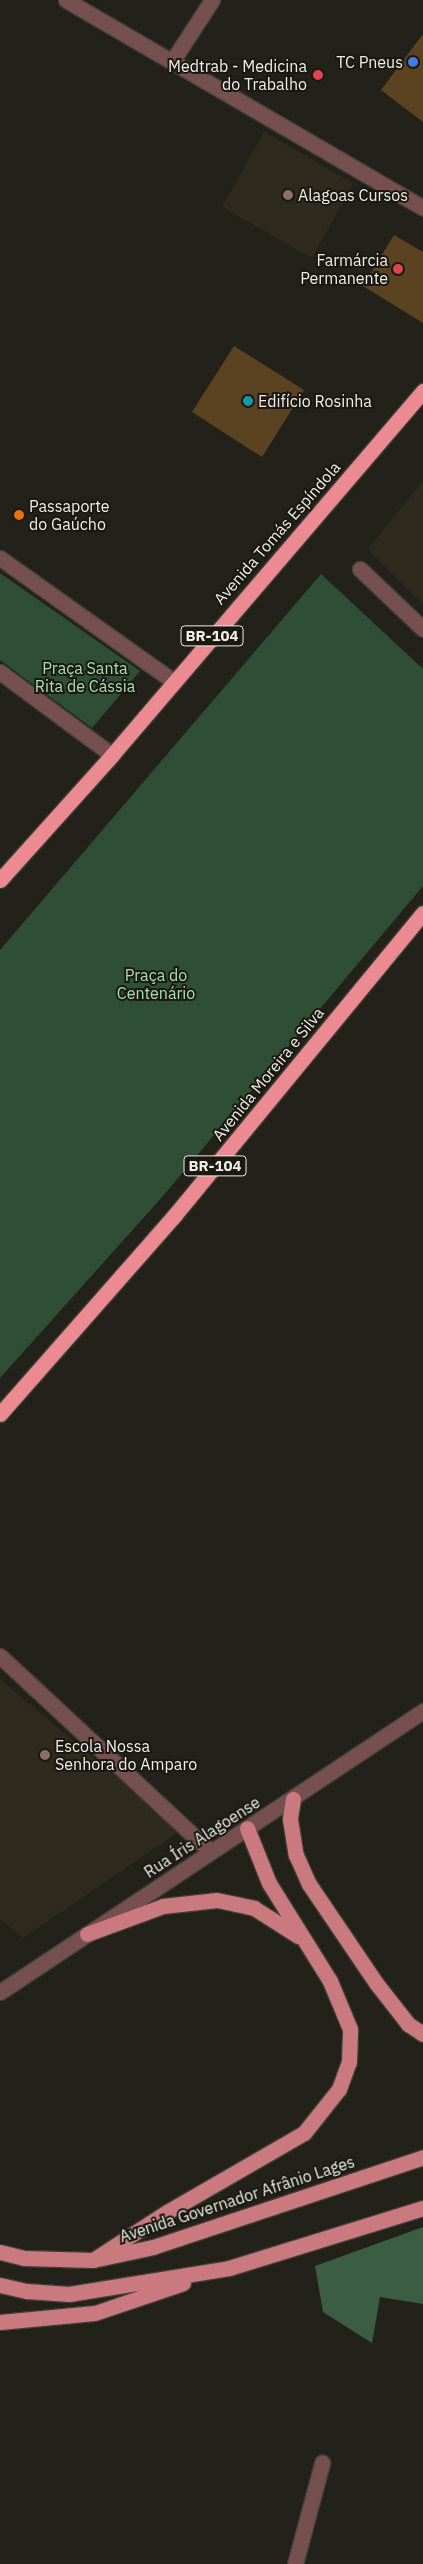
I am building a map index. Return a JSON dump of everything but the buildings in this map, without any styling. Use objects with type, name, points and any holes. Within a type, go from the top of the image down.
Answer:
[{"type":"highway","name":"Avenida Tomás Espíndola","points":[[0,880],[112,755],[173,681],[423,391]]},
{"type":"highway","name":"Avenida Moreira e Silva","points":[[0,1414],[174,1216],[423,913]]},
{"type":"main road","points":[[293,1800],[290,1819],[296,1855],[308,1884],[376,1983],[408,2024],[423,2034]]},
{"type":"main road","points":[[93,2260],[167,2212],[304,2133],[339,2089],[349,2062],[350,2029],[330,1981],[301,1938],[269,1883],[248,1828]]},
{"type":"main road","points":[[87,1934],[163,1906],[217,1900],[254,1908],[301,1938]]},
{"type":"main road","name":"Avenida Governador Afrânio Lages","points":[[0,2252],[24,2258],[93,2260],[153,2247],[423,2156]]},
{"type":"main road","points":[[0,2322],[95,2313],[229,2268],[423,2208]]},
{"type":"main road","points":[[0,2285],[27,2291],[69,2294],[229,2268]]},
{"type":"street","points":[[66,0],[173,60],[423,208]]},
{"type":"street","points":[[173,60],[212,0]]},
{"type":"street","points":[[0,558],[173,681]]},
{"type":"street","points":[[360,569],[423,630]]},
{"type":"street","points":[[0,672],[112,755]]},
{"type":"street","points":[[0,1656],[210,1851]]},
{"type":"street","name":"Rua Íris Alagoense","points":[[0,1992],[210,1851],[293,1800],[423,1711]]},
{"type":"street","points":[[295,2564],[322,2463]]},
{"type":"shaded area","name":"Alagoas Cursos","points":[[264,132],[353,183],[312,258],[222,207]]},
{"type":"shaded area","points":[[423,481],[423,604],[368,549]]},
{"type":"shaded area","name":"Escola Nossa Senhora do Amparo","points":[[0,1679],[180,1831],[23,1938],[0,1919]]},
{"type":"green space","name":"Praça Santa Rita de Cássia","points":[[0,573],[140,671],[92,728],[0,660]]},
{"type":"green space","name":"Praça do Centenário","points":[[321,574],[423,669],[423,886],[163,1196],[0,1378],[0,950]]},
{"type":"green space","points":[[423,2227],[423,2304],[380,2297],[372,2343],[323,2312],[315,2266]]},
{"type":"place","name":"TC Pneus","points":[[413,62]]},
{"type":"place","name":"Medtrab - Medicina do Trabalho","points":[[318,75]]},
{"type":"place","name":"Alagoas Cursos","points":[[288,195]]},
{"type":"place","name":"Farmárcia Permanente","points":[[398,269]]},
{"type":"place","name":"Edifício Rosinha","points":[[248,401]]},
{"type":"place","name":"Passaporte do Gaúcho","points":[[19,515]]},
{"type":"place","name":"Escola Nossa Senhora do Amparo","points":[[45,1755]]}]
